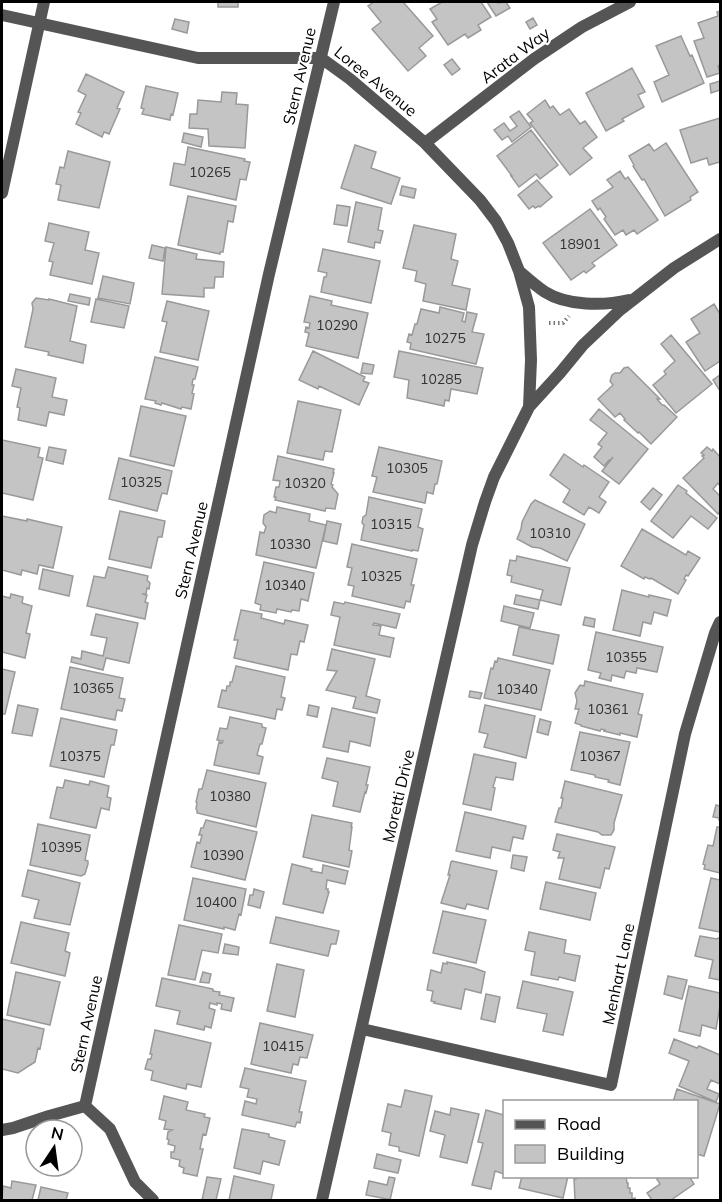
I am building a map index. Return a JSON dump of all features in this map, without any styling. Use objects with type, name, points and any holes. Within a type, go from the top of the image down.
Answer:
[{"type":"street","points":[[2,193],[44,2]]},
{"type":"street","name":"Stern Avenue","points":[[85,1106],[269,274],[334,2]]},
{"type":"street","name":"Arata Way","points":[[425,143],[534,59],[582,27],[630,2]]},
{"type":"street","name":"Loree Avenue","points":[[2,15],[198,58],[321,58],[350,79],[425,143],[480,200],[496,221],[519,271],[529,307],[531,360],[529,407]]},
{"type":"street","name":"Loree Avenue","points":[[529,407],[583,345],[633,299],[720,239]]},
{"type":"street","name":"Loree Avenue","points":[[519,271],[544,292],[568,301],[602,305],[633,299]]},
{"type":"street","name":"Moretti Drive","points":[[322,1200],[472,545],[484,502],[494,477],[529,407]]},
{"type":"street","name":"Menhart Lane","points":[[362,1029],[611,1085],[685,734],[720,622]]},
{"type":"street","points":[[2,1130],[85,1106],[110,1129],[135,1182],[153,1200]]},
{"type":"path","points":[[549,323],[563,323],[572,311]]},
{"type":"building","points":[[218,2],[238,2],[238,7],[218,7]]},
{"type":"building","points":[[374,2],[403,2],[433,36],[419,48],[426,56],[408,71],[372,29],[381,22],[368,6]]},
{"type":"building","points":[[442,2],[481,2],[491,17],[478,25],[481,30],[468,38],[465,34],[448,45],[432,22],[437,19],[430,9]]},
{"type":"building","points":[[487,2],[506,2],[510,8],[496,16]]},
{"type":"building","points":[[720,11],[720,65],[718,66],[720,73],[707,77],[694,41],[704,38],[698,23],[718,16],[717,12]]},
{"type":"building","points":[[533,18],[537,25],[530,29],[526,22]]},
{"type":"building","points":[[175,19],[189,22],[187,33],[172,29]]},
{"type":"building","points":[[681,36],[704,83],[662,102],[654,82],[669,75],[656,46]]},
{"type":"building","points":[[452,59],[460,69],[452,75],[444,65]]},
{"type":"building","points":[[632,68],[645,92],[638,95],[644,107],[606,131],[586,93]]},
{"type":"building","points":[[86,74],[124,92],[117,108],[120,109],[109,134],[104,132],[102,137],[76,124],[81,113],[78,112],[86,95],[78,91]]},
{"type":"building","points":[[720,81],[720,90],[711,93],[710,84]]},
{"type":"building","points":[[146,86],[178,93],[170,120],[142,114],[144,109],[141,108]]},
{"type":"building","points":[[222,92],[237,93],[236,104],[248,105],[245,148],[209,146],[208,129],[189,128],[190,114],[197,114],[198,100],[221,102]]},
{"type":"building","points":[[545,100],[550,108],[553,106],[560,115],[569,109],[580,124],[585,121],[597,137],[583,148],[592,158],[570,175],[530,123],[533,121],[527,114]]},
{"type":"building","points":[[519,111],[531,127],[512,142],[508,136],[502,140],[494,130],[504,123],[510,131],[517,126],[510,117]]},
{"type":"building","points":[[720,118],[720,162],[709,165],[707,158],[691,163],[680,130]]},
{"type":"building","points":[[531,130],[558,165],[540,179],[536,174],[519,187],[497,156]]},
{"type":"building","points":[[184,133],[203,137],[201,147],[182,142]]},
{"type":"building","points":[[666,143],[698,192],[690,197],[691,200],[665,216],[629,156],[649,144],[654,151]]},
{"type":"building","points":[[355,145],[376,152],[371,168],[400,178],[391,204],[341,188]]},
{"type":"building","points":[[188,147],[250,162],[246,180],[240,179],[236,200],[170,185],[174,163],[185,165]]},
{"type":"building","points":[[68,151],[110,162],[99,208],[58,200],[61,185],[56,184],[60,167],[64,168]]},
{"type":"building","points":[[620,171],[625,179],[628,177],[658,220],[637,234],[634,230],[626,235],[623,230],[615,235],[604,219],[606,217],[600,208],[598,210],[592,201],[613,187],[607,180]]},
{"type":"building","points":[[537,180],[552,197],[540,207],[533,206],[529,209],[518,195]]},
{"type":"building","points":[[402,186],[416,189],[414,198],[400,195]]},
{"type":"building","points":[[188,196],[236,206],[233,222],[228,221],[223,252],[220,254],[178,245]]},
{"type":"building","points":[[356,202],[382,208],[378,230],[383,231],[380,243],[375,242],[374,248],[348,242]]},
{"type":"building","points":[[337,205],[350,207],[347,226],[334,224]]},
{"type":"building","points":[[590,209],[617,245],[592,263],[595,266],[586,273],[584,271],[571,280],[543,243]]},
{"type":"building","points":[[49,223],[89,232],[85,250],[99,253],[92,284],[50,275],[53,262],[49,261],[54,243],[45,241]]},
{"type":"building","points":[[414,225],[456,234],[451,259],[458,261],[452,285],[470,289],[466,310],[423,301],[426,284],[415,281],[417,271],[403,268]]},
{"type":"building","points":[[152,245],[165,248],[163,261],[149,258]]},
{"type":"building","points":[[166,247],[197,254],[196,259],[224,262],[223,277],[215,277],[214,288],[204,288],[204,297],[162,294]]},
{"type":"building","points":[[323,249],[380,261],[371,303],[321,292],[327,273],[318,271]]},
{"type":"building","points":[[103,276],[134,283],[130,304],[98,298]]},
{"type":"building","points":[[70,294],[90,298],[89,305],[68,301]]},
{"type":"building","points":[[310,296],[332,301],[331,305],[368,313],[358,358],[306,346],[309,333],[305,332],[310,323],[304,322]]},
{"type":"building","points":[[36,298],[77,306],[70,341],[86,345],[83,363],[25,347],[33,309],[32,303]]},
{"type":"building","points":[[96,299],[129,306],[124,328],[91,322]]},
{"type":"building","points":[[167,301],[209,311],[198,360],[160,352],[167,322],[162,321]]},
{"type":"building","points":[[714,304],[720,314],[720,361],[705,371],[686,342],[700,333],[691,319]]},
{"type":"building","points":[[440,307],[464,313],[462,321],[465,322],[467,312],[477,314],[472,332],[484,334],[476,364],[410,349],[411,343],[407,342],[409,334],[412,335],[421,309],[439,313]]},
{"type":"building","points":[[671,335],[712,384],[676,413],[653,385],[666,374],[664,371],[675,361],[661,344]]},
{"type":"building","points":[[313,351],[365,377],[363,381],[369,383],[359,405],[319,386],[318,389],[299,380]]},
{"type":"building","points":[[399,351],[483,368],[477,394],[451,389],[449,401],[445,400],[444,406],[407,398],[409,380],[394,377]]},
{"type":"building","points":[[155,357],[198,367],[192,385],[194,385],[192,393],[194,394],[191,409],[182,407],[181,409],[162,403],[161,405],[155,403],[156,401],[145,399]]},
{"type":"building","points":[[363,363],[374,365],[372,374],[361,373]]},
{"type":"building","points":[[628,367],[660,399],[657,399],[662,405],[677,417],[651,444],[624,420],[620,413],[615,417],[598,399],[613,385],[610,381],[612,375]]},
{"type":"building","points":[[16,369],[56,378],[52,397],[67,400],[64,415],[49,412],[46,426],[18,420],[20,408],[17,407],[21,388],[12,386]]},
{"type":"building","points":[[720,375],[720,391],[713,380]]},
{"type":"building","points":[[298,401],[341,410],[332,452],[325,451],[323,460],[287,453]]},
{"type":"building","points":[[141,406],[186,416],[174,466],[130,456]]},
{"type":"building","points":[[599,409],[648,449],[619,484],[602,471],[610,461],[604,466],[594,457],[602,447],[598,444],[607,433],[590,420]]},
{"type":"building","points":[[2,440],[40,448],[38,457],[43,458],[33,500],[2,493]]},
{"type":"building","points":[[49,447],[66,450],[63,464],[46,460]]},
{"type":"building","points":[[379,447],[442,461],[433,494],[427,492],[425,503],[373,492],[377,477],[372,476]]},
{"type":"building","points":[[707,447],[712,451],[713,449],[720,457],[720,486],[718,483],[713,489],[720,496],[718,514],[683,478],[704,458],[701,453]]},
{"type":"building","points":[[564,454],[609,482],[599,497],[606,502],[599,513],[589,507],[584,515],[563,502],[570,490],[550,475]]},
{"type":"building","points":[[278,456],[334,469],[331,484],[338,494],[335,509],[326,508],[325,511],[275,500],[276,487],[279,487],[280,481],[273,480]]},
{"type":"building","points":[[119,458],[172,471],[167,494],[162,493],[157,511],[109,499]]},
{"type":"building","points":[[678,485],[717,518],[708,529],[691,516],[673,538],[651,521]]},
{"type":"building","points":[[653,488],[662,495],[650,510],[641,502]]},
{"type":"building","points":[[369,497],[422,509],[418,527],[423,529],[418,551],[361,540],[363,517],[366,515]]},
{"type":"building","points":[[535,500],[585,524],[567,561],[517,539],[522,522]]},
{"type":"building","points":[[277,507],[310,514],[309,521],[326,525],[316,568],[256,555],[260,532],[264,533],[266,527],[263,523],[264,515],[270,511],[276,513]]},
{"type":"building","points":[[120,511],[165,521],[162,537],[158,537],[151,568],[109,559]]},
{"type":"building","points":[[2,516],[62,527],[53,568],[39,565],[37,574],[22,570],[21,575],[2,570]]},
{"type":"building","points":[[327,521],[341,524],[337,544],[323,541]]},
{"type":"building","points":[[642,529],[686,555],[688,551],[700,558],[688,576],[686,575],[684,579],[686,580],[678,594],[651,578],[645,577],[644,579],[621,566]]},
{"type":"building","points":[[352,544],[417,559],[410,602],[406,601],[404,608],[352,596],[354,586],[348,585],[352,568],[347,567]]},
{"type":"building","points":[[517,556],[570,568],[561,605],[540,600],[543,590],[511,582],[512,576],[507,575],[510,560],[516,561]]},
{"type":"building","points":[[264,562],[314,573],[308,601],[301,599],[299,611],[277,609],[276,613],[260,610],[261,605],[255,603]]},
{"type":"building","points":[[108,567],[148,576],[149,589],[147,588],[146,594],[142,594],[147,595],[145,602],[148,603],[145,619],[87,606],[94,576],[105,578]]},
{"type":"building","points":[[43,569],[73,576],[69,596],[39,589]]},
{"type":"building","points":[[622,590],[671,600],[667,616],[654,612],[651,624],[643,622],[640,636],[613,630]]},
{"type":"building","points":[[11,594],[23,597],[22,603],[32,606],[26,633],[30,634],[25,658],[2,652],[2,596],[10,598]]},
{"type":"building","points":[[516,595],[540,600],[538,609],[514,604]]},
{"type":"building","points":[[334,602],[344,604],[345,602],[400,614],[396,628],[374,623],[373,625],[381,626],[379,635],[394,638],[390,657],[334,645],[340,617],[331,615]]},
{"type":"building","points":[[504,606],[534,613],[530,628],[501,621]]},
{"type":"building","points":[[241,610],[262,614],[261,618],[284,624],[285,620],[308,625],[304,642],[300,641],[297,655],[291,654],[288,670],[234,658],[238,640],[234,640]]},
{"type":"building","points":[[96,614],[138,623],[129,663],[106,658],[103,670],[71,662],[72,657],[81,659],[82,651],[103,656],[107,638],[91,635]]},
{"type":"building","points":[[585,617],[595,619],[594,627],[583,625]]},
{"type":"building","points":[[519,627],[559,635],[553,664],[513,655]]},
{"type":"building","points":[[596,632],[663,647],[657,672],[637,668],[636,673],[626,671],[624,678],[612,675],[611,681],[599,678],[601,673],[588,670]]},
{"type":"building","points":[[332,649],[375,659],[366,696],[380,700],[377,713],[353,708],[356,697],[326,690],[337,671],[327,670]]},
{"type":"building","points":[[498,658],[550,670],[541,710],[484,698],[491,668],[493,669]]},
{"type":"building","points":[[236,666],[285,677],[281,697],[285,698],[282,710],[277,709],[275,719],[218,707],[222,690],[226,691],[227,686],[230,686]]},
{"type":"building","points":[[70,667],[123,678],[119,698],[125,699],[122,711],[117,710],[115,720],[61,709]]},
{"type":"building","points":[[2,669],[15,672],[5,714],[2,714]]},
{"type":"building","points":[[585,681],[643,694],[638,714],[642,715],[637,737],[601,729],[600,731],[575,723],[579,709],[575,709],[577,701],[575,693],[580,685],[584,686]]},
{"type":"building","points":[[470,691],[482,693],[480,699],[469,697]]},
{"type":"building","points":[[18,705],[38,709],[32,736],[12,733]]},
{"type":"building","points":[[309,705],[319,707],[317,717],[307,715]]},
{"type":"building","points":[[485,705],[535,716],[526,758],[484,747],[488,734],[479,732]]},
{"type":"building","points":[[332,708],[375,718],[370,746],[350,741],[348,752],[323,747]]},
{"type":"building","points":[[230,717],[262,724],[262,727],[266,728],[257,755],[263,757],[259,774],[214,765],[219,742],[223,741],[217,740],[220,728],[227,729]]},
{"type":"building","points":[[61,718],[117,730],[104,777],[50,766]]},
{"type":"building","points":[[540,719],[551,722],[548,735],[537,732]]},
{"type":"building","points":[[580,732],[630,742],[620,785],[595,777],[595,775],[571,770]]},
{"type":"building","points":[[474,754],[516,763],[513,780],[496,777],[491,810],[463,804]]},
{"type":"building","points":[[327,758],[370,767],[366,785],[368,785],[360,812],[333,806],[338,782],[322,778]]},
{"type":"building","points":[[207,770],[266,783],[256,827],[197,813],[196,802],[199,789],[202,789]]},
{"type":"building","points":[[65,780],[89,785],[90,781],[109,786],[107,797],[111,798],[109,810],[101,808],[96,828],[50,818],[57,787],[63,788]]},
{"type":"building","points":[[565,781],[622,795],[611,835],[602,835],[598,832],[555,822],[559,808],[561,808]]},
{"type":"building","points":[[716,805],[720,806],[720,820],[713,817]]},
{"type":"building","points":[[465,812],[526,826],[523,839],[513,837],[510,851],[492,847],[490,858],[456,851]]},
{"type":"building","points":[[312,815],[352,823],[349,850],[352,851],[349,867],[303,857]]},
{"type":"building","points":[[206,820],[257,832],[245,880],[191,867],[197,842],[200,843],[201,828]]},
{"type":"building","points":[[38,824],[90,835],[85,874],[81,876],[30,865]]},
{"type":"building","points":[[717,827],[720,827],[720,873],[704,869],[703,864],[708,845],[713,846]]},
{"type":"building","points":[[557,834],[615,847],[609,869],[605,868],[600,888],[559,879],[564,858],[558,858],[560,852],[553,850]]},
{"type":"building","points":[[513,855],[527,857],[524,871],[511,868]]},
{"type":"building","points":[[452,861],[497,871],[488,909],[467,904],[465,909],[441,903]]},
{"type":"building","points":[[292,864],[322,873],[323,865],[348,871],[345,884],[327,880],[326,889],[329,892],[323,913],[283,904]]},
{"type":"building","points":[[28,870],[80,883],[70,925],[34,918],[39,900],[22,896]]},
{"type":"building","points":[[193,878],[246,889],[241,915],[239,914],[235,930],[184,920]]},
{"type":"building","points":[[711,878],[720,880],[720,932],[699,928]]},
{"type":"building","points":[[546,882],[596,893],[590,920],[540,909]]},
{"type":"building","points":[[254,889],[264,892],[260,908],[248,905]]},
{"type":"building","points":[[443,911],[486,920],[476,963],[433,953]]},
{"type":"building","points":[[276,917],[339,931],[336,944],[331,944],[328,956],[270,943]]},
{"type":"building","points":[[21,922],[69,933],[65,951],[70,953],[65,976],[11,963]]},
{"type":"building","points":[[179,925],[222,934],[218,953],[202,950],[195,980],[168,975]]},
{"type":"building","points":[[529,932],[566,940],[564,953],[580,956],[575,981],[559,977],[558,980],[531,975],[535,952],[525,950]]},
{"type":"building","points":[[700,936],[720,938],[720,980],[709,978],[713,960],[695,956]]},
{"type":"building","points":[[225,944],[239,947],[238,955],[223,953]]},
{"type":"building","points":[[447,962],[485,972],[481,993],[465,989],[461,1009],[434,1003],[431,1001],[433,991],[427,990],[431,970],[441,973],[443,963],[447,964]]},
{"type":"building","points":[[277,964],[304,970],[295,1017],[267,1011]]},
{"type":"building","points":[[16,972],[60,982],[50,1025],[7,1015]]},
{"type":"building","points":[[203,972],[211,974],[209,983],[200,982]]},
{"type":"building","points":[[668,976],[687,980],[682,999],[664,994]]},
{"type":"building","points":[[162,978],[213,989],[213,991],[220,992],[219,995],[234,998],[231,1011],[221,1009],[222,1004],[210,1003],[209,1008],[215,1010],[211,1028],[205,1026],[204,1030],[177,1024],[180,1011],[156,1006]]},
{"type":"building","points":[[523,981],[573,992],[563,1035],[543,1031],[547,1014],[517,1008]]},
{"type":"building","points":[[689,986],[720,993],[716,1029],[702,1025],[700,1036],[679,1031]]},
{"type":"building","points":[[486,994],[500,997],[495,1022],[481,1019]]},
{"type":"building","points":[[2,1019],[44,1029],[35,1062],[18,1073],[2,1069]]},
{"type":"building","points":[[260,1023],[313,1035],[307,1058],[300,1057],[298,1065],[293,1064],[291,1073],[251,1064]]},
{"type":"building","points":[[155,1030],[211,1043],[201,1087],[187,1084],[186,1089],[151,1080],[153,1071],[145,1069],[148,1059],[151,1059]]},
{"type":"building","points":[[674,1039],[720,1055],[720,1084],[711,1080],[707,1089],[719,1094],[716,1102],[679,1086],[689,1061],[669,1053]]},
{"type":"building","points":[[245,1068],[306,1081],[299,1112],[302,1112],[300,1123],[297,1122],[295,1127],[242,1115],[245,1101],[256,1104],[257,1099],[247,1097],[249,1089],[240,1087]]},
{"type":"building","points":[[677,1089],[720,1104],[704,1156],[698,1154],[698,1100],[674,1100]]},
{"type":"building","points":[[405,1090],[432,1096],[419,1156],[399,1151],[399,1147],[389,1145],[391,1133],[382,1131],[388,1104],[401,1107]]},
{"type":"building","points":[[164,1096],[188,1102],[186,1110],[205,1114],[204,1117],[210,1118],[206,1135],[203,1134],[200,1149],[203,1149],[197,1176],[183,1173],[184,1168],[179,1166],[180,1160],[171,1158],[171,1152],[174,1152],[175,1146],[168,1144],[167,1139],[168,1132],[172,1130],[164,1129],[166,1121],[159,1119]]},
{"type":"building","points":[[451,1108],[479,1114],[467,1163],[440,1157],[445,1135],[430,1131],[435,1111],[450,1115]]},
{"type":"building","points":[[486,1110],[503,1115],[503,1174],[495,1171],[491,1189],[472,1185],[483,1143],[478,1142]]},
{"type":"building","points":[[242,1129],[269,1134],[269,1137],[285,1141],[279,1165],[263,1161],[260,1174],[234,1168]]},
{"type":"building","points":[[377,1154],[401,1160],[398,1173],[374,1168]]},
{"type":"building","points":[[234,1176],[274,1185],[271,1200],[229,1200]]},
{"type":"building","points":[[207,1177],[221,1179],[216,1200],[202,1200]]},
{"type":"building","points":[[389,1177],[395,1178],[390,1200],[366,1195],[369,1181],[387,1185]]},
{"type":"building","points":[[522,1178],[568,1178],[563,1198],[519,1188]]},
{"type":"building","points":[[626,1178],[632,1199],[635,1198],[635,1200],[575,1200],[574,1179]]},
{"type":"building","points":[[656,1178],[690,1178],[694,1184],[671,1200],[652,1200],[647,1193],[660,1184]]},
{"type":"building","points":[[12,1181],[36,1185],[32,1200],[2,1200],[3,1186],[11,1188]]},
{"type":"building","points":[[41,1187],[68,1193],[66,1200],[38,1200]]}]
